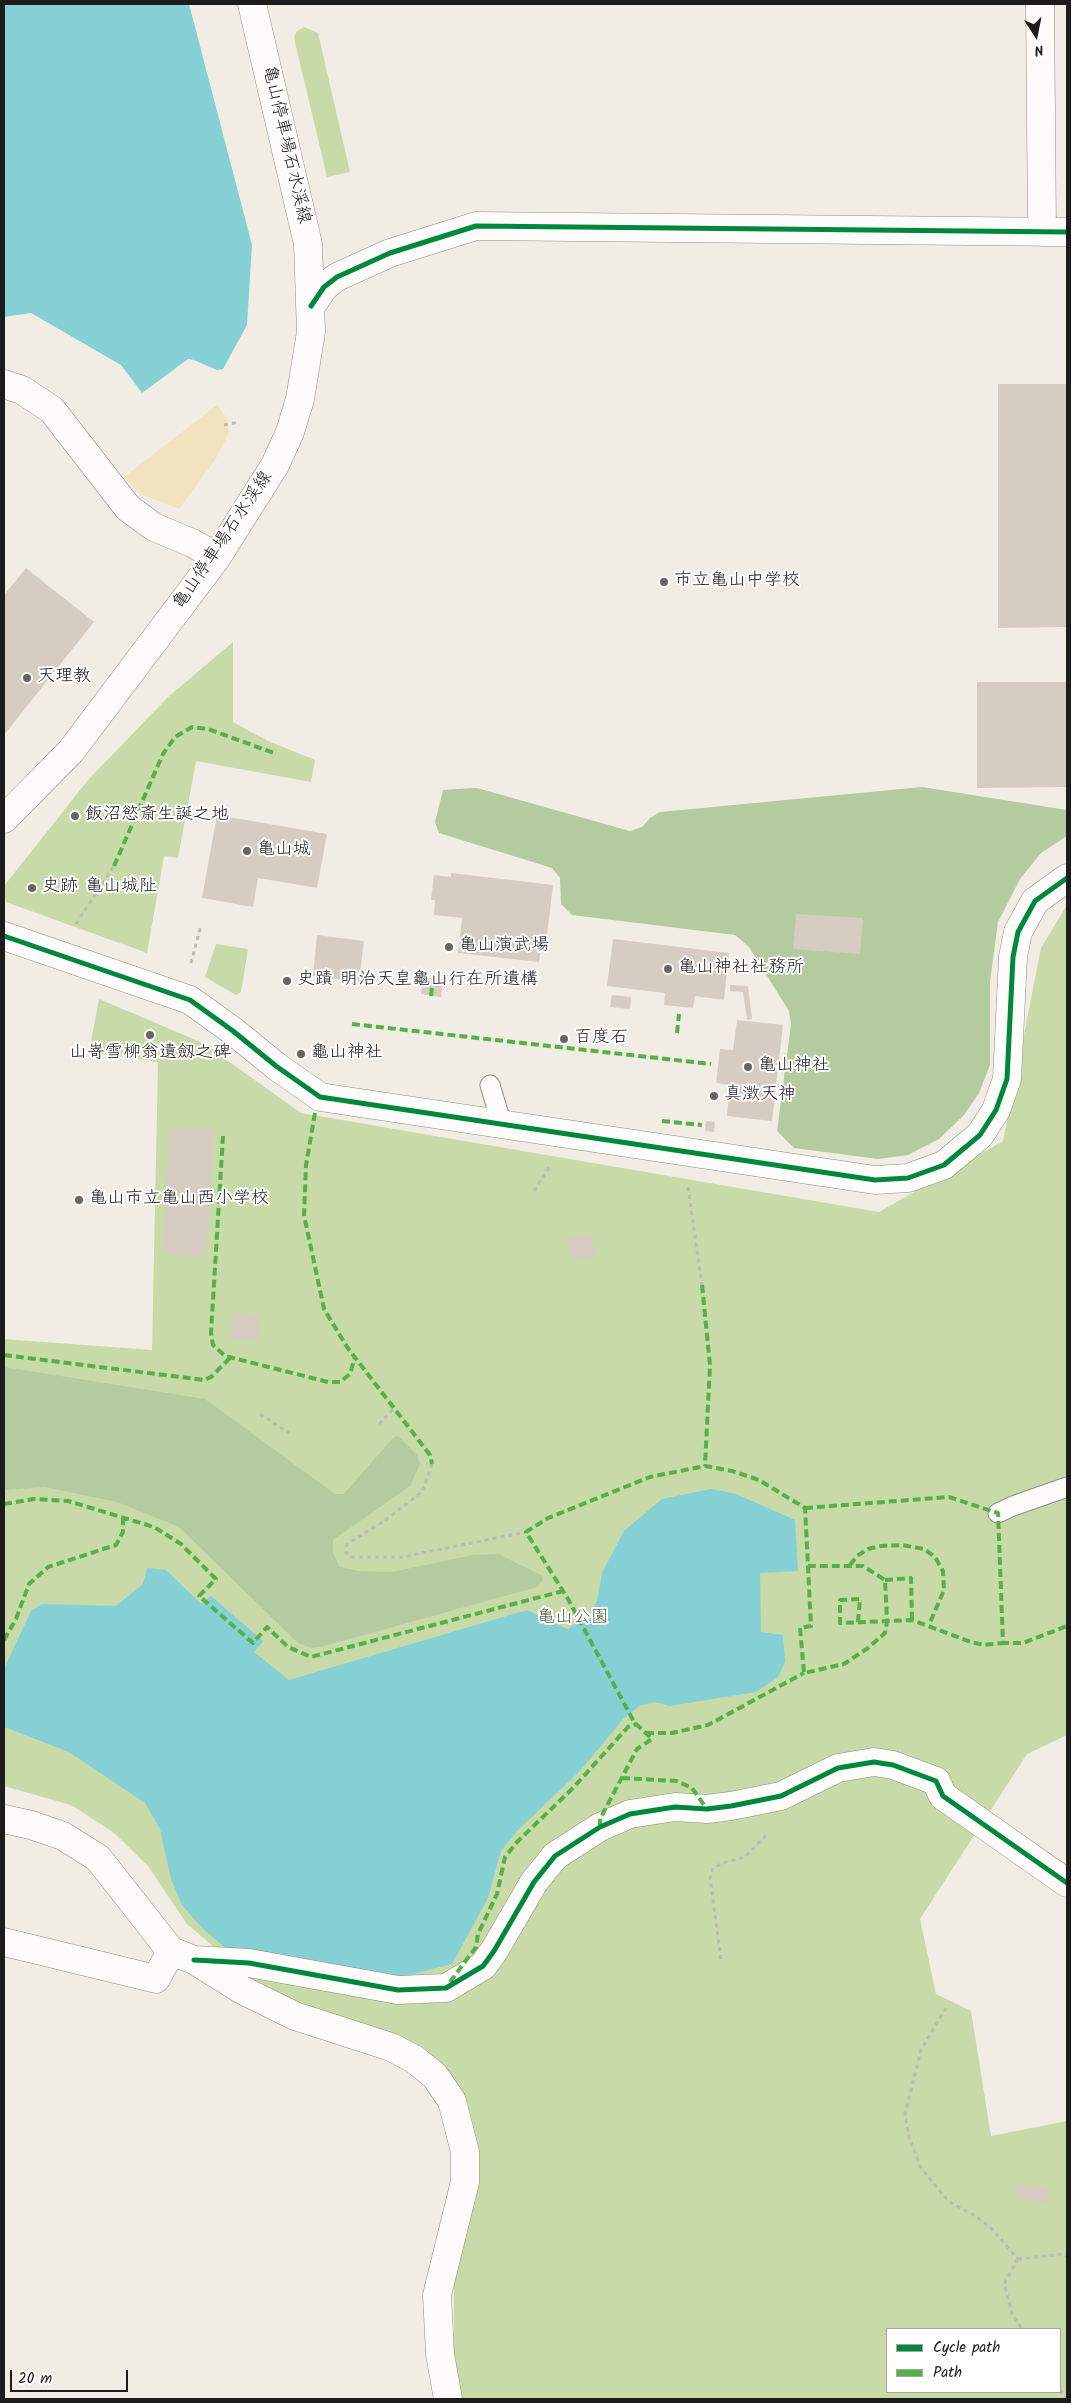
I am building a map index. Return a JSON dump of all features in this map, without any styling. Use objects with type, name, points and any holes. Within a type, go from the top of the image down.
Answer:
[{"type":"street","name":"亀山停車場石水渓線","points":[[4,819],[71,751],[217,557],[256,498],[275,465],[290,432],[300,399],[311,332],[308,244],[252,4]]},
{"type":"street","points":[[311,306],[324,287],[337,277],[390,253],[476,226],[1055,232],[1040,4]]},
{"type":"street","points":[[4,384],[22,390],[52,410],[128,508],[154,527],[192,543],[217,557]]},
{"type":"street","points":[[4,936],[190,1000],[320,1097],[875,1180],[908,1178],[944,1165],[980,1135],[996,1110],[1007,1079],[1013,957],[1018,932],[1035,901],[1067,878]]},
{"type":"street","points":[[4,1942],[156,1979],[182,1956],[250,1963],[398,1990],[446,1988],[483,1966],[494,1951],[534,1882],[555,1856],[600,1827],[630,1814],[675,1807],[707,1809],[781,1796],[838,1768],[874,1762],[893,1765],[936,1781],[943,1796],[1067,1883]]},
{"type":"street","points":[[4,1819],[31,1825],[63,1836],[98,1858],[182,1956],[242,1990],[295,2016],[399,2051],[414,2059],[435,2076],[452,2101],[465,2152],[465,2175],[437,2295],[440,2354],[448,2399]]},
{"type":"lane","points":[[490,1085],[502,1125]]},
{"type":"lane","points":[[998,1514],[1013,1506],[1067,1487]]},
{"type":"path","points":[[224,425],[239,422]]},
{"type":"path","points":[[74,926],[114,866]]},
{"type":"path","points":[[190,965],[201,925]]},
{"type":"path","points":[[534,1191],[554,1161]]},
{"type":"path","points":[[687,1182],[702,1285]]},
{"type":"path","points":[[379,1424],[394,1408]]},
{"type":"path","points":[[260,1414],[289,1433]]},
{"type":"path","points":[[432,1464],[422,1492],[347,1544],[346,1552],[350,1557],[402,1557],[526,1532]]},
{"type":"path","points":[[721,1959],[710,1878],[713,1868],[726,1862],[745,1858],[770,1831],[763,1800]]},
{"type":"path","points":[[946,2008],[921,2050],[905,2114],[909,2137],[921,2168],[948,2201],[975,2216],[991,2228],[1018,2258]]},
{"type":"path","points":[[1018,2258],[1063,2254],[1067,2256]]},
{"type":"path","points":[[1018,2258],[1004,2284],[1012,2314],[1021,2328]]},
{"type":"green space","points":[[304,27],[318,33],[350,172],[327,177],[294,38],[296,32]]},
{"type":"green space","points":[[233,642],[233,722],[268,741],[315,760],[311,782],[196,761],[178,858],[164,856],[147,953],[6,902],[4,886],[88,780],[168,697]]},
{"type":"green space","points":[[922,787],[1067,810],[1067,836],[1041,853],[1020,879],[998,922],[990,982],[990,1065],[979,1093],[964,1115],[939,1139],[908,1155],[878,1159],[794,1148],[777,1131],[791,1024],[789,1011],[749,947],[735,935],[572,915],[561,904],[560,878],[552,868],[439,833],[435,822],[443,790],[456,789],[477,788],[630,831],[642,827],[650,818],[660,812]]},
{"type":"green space","name":"亀山公園","points":[[1067,905],[1067,1735],[1027,1754],[920,1919],[936,1994],[971,2011],[991,2136],[1067,2121],[1067,2399],[461,2399],[454,2360],[454,2275],[475,2202],[479,2172],[474,2128],[466,2098],[456,2082],[289,2004],[254,1981],[187,1924],[148,1866],[113,1832],[71,1805],[4,1786],[4,1339],[152,1350],[158,1062],[89,1052],[99,999],[203,1043],[301,1113],[879,1212],[1003,1141],[1041,948]]},
{"type":"green space","points":[[216,944],[248,949],[241,992],[236,995],[205,977]]},
{"type":"green space","points":[[4,1367],[205,1399],[335,1494],[344,1494],[393,1438],[398,1436],[417,1455],[420,1464],[410,1486],[333,1540],[333,1553],[340,1567],[358,1571],[392,1572],[473,1555],[498,1554],[541,1575],[543,1580],[537,1587],[324,1646],[311,1648],[298,1643],[179,1527],[117,1502],[45,1487],[4,1490]]},
{"type":"sand","points":[[217,405],[227,418],[229,433],[215,460],[179,509],[141,494],[124,477]]},
{"type":"water","points":[[4,4],[189,4],[252,245],[247,325],[223,369],[217,370],[188,359],[142,393],[121,365],[31,313],[4,317]]},
{"type":"water","points":[[711,1489],[736,1494],[795,1520],[798,1571],[760,1573],[761,1632],[783,1635],[785,1662],[778,1677],[756,1692],[670,1706],[655,1702],[639,1706],[624,1718],[580,1771],[517,1831],[501,1851],[488,1898],[452,1964],[405,1976],[377,1980],[233,1954],[202,1928],[182,1905],[171,1879],[160,1829],[145,1803],[69,1752],[4,1727],[4,1669],[31,1611],[42,1604],[116,1606],[143,1584],[147,1568],[166,1570],[201,1604],[211,1596],[263,1641],[254,1652],[289,1680],[527,1610],[567,1629],[589,1616],[597,1601],[602,1573],[624,1531],[662,1499]]},
{"type":"building","points":[[998,384],[1067,384],[1067,627],[998,628]]},
{"type":"building","name":"天理教","points":[[26,568],[94,622],[4,735],[4,595]]},
{"type":"building","points":[[977,682],[1067,682],[1067,787],[977,788]]},
{"type":"building","points":[[217,815],[327,834],[317,888],[258,878],[253,907],[202,898]]},
{"type":"building","points":[[451,873],[553,885],[547,935],[543,934],[539,962],[458,953],[462,918],[434,915],[435,900],[431,900],[434,875],[451,877]]},
{"type":"building","points":[[796,914],[863,918],[860,954],[793,949]]},
{"type":"building","points":[[317,935],[364,941],[359,982],[313,976]]},
{"type":"building","name":"亀山神社社務所","points":[[613,939],[729,953],[724,1000],[695,996],[693,1008],[664,1005],[665,993],[607,986]]},
{"type":"building","points":[[423,977],[443,980],[441,997],[421,994]]},
{"type":"building","points":[[730,985],[748,986],[752,1019],[747,1020],[743,992],[730,991]]},
{"type":"building","points":[[612,995],[631,997],[630,1009],[610,1007]]},
{"type":"building","name":"亀山神社","points":[[737,1020],[783,1025],[772,1121],[727,1116],[730,1085],[716,1083],[720,1049],[733,1050]]},
{"type":"building","name":"真澂天神","points":[[711,1090],[719,1091],[718,1101],[709,1100]]},
{"type":"building","points":[[706,1121],[715,1122],[714,1132],[705,1131]]},
{"type":"building","points":[[170,1127],[214,1130],[206,1257],[162,1254]]},
{"type":"building","points":[[591,1234],[595,1257],[571,1261],[567,1238]]},
{"type":"building","points":[[233,1313],[259,1315],[258,1340],[232,1339]]},
{"type":"building","points":[[1017,2183],[1049,2188],[1046,2203],[1014,2197]]},
{"type":"marked path","points":[[114,866],[163,754],[175,737],[192,727],[208,729],[274,753]]},
{"type":"marked path","points":[[431,996],[433,978]]},
{"type":"marked path","points":[[677,1033],[679,1014]]},
{"type":"marked path","points":[[352,1024],[711,1064]]},
{"type":"marked path","points":[[315,1113],[306,1165],[304,1215],[324,1309],[347,1347],[430,1455],[432,1464]]},
{"type":"marked path","points":[[662,1121],[702,1125]]},
{"type":"marked path","points":[[223,1136],[211,1333],[213,1345],[225,1356],[328,1382],[340,1382],[350,1374],[355,1357]]},
{"type":"marked path","points":[[702,1285],[710,1365],[705,1466]]},
{"type":"marked path","points":[[4,1355],[204,1380],[211,1377],[230,1358]]},
{"type":"marked path","points":[[600,1827],[600,1819],[637,1749],[652,1739],[634,1722],[568,1599],[526,1532],[548,1518],[650,1477],[705,1466],[732,1471],[759,1480],[805,1508],[811,1626],[800,1628],[804,1673],[844,1664],[868,1648],[885,1633],[887,1621],[885,1580],[863,1566],[808,1566]]},
{"type":"marked path","points":[[805,1508],[949,1497],[998,1513],[1003,1643],[1023,1643],[1067,1626]]},
{"type":"marked path","points":[[4,1504],[34,1499],[68,1501],[154,1527],[181,1544],[216,1579],[199,1596],[253,1643],[267,1627],[288,1647],[311,1657],[563,1591]]},
{"type":"marked path","points":[[4,1640],[16,1619],[29,1584],[48,1567],[116,1545],[123,1532],[123,1517]]},
{"type":"marked path","points":[[850,1565],[857,1556],[868,1549],[881,1546],[902,1545],[924,1549],[935,1557],[943,1571],[944,1590],[929,1625]]},
{"type":"marked path","points":[[885,1580],[911,1578],[912,1620]]},
{"type":"marked path","points":[[858,1622],[860,1599],[840,1600],[840,1623],[912,1620],[971,1642],[984,1645],[1003,1643]]},
{"type":"marked path","points":[[646,1733],[672,1733],[708,1725],[804,1673]]},
{"type":"marked path","points":[[450,1982],[476,1947],[478,1934],[497,1894],[505,1857],[517,1842],[573,1788],[628,1727],[637,1724]]},
{"type":"marked path","points":[[622,1778],[677,1781],[692,1788],[707,1809]]},
{"type":"cycle path","points":[[311,306],[324,287],[337,277],[390,253],[476,226],[1067,232]]},
{"type":"cycle path","points":[[4,936],[190,1000],[320,1097],[875,1180],[908,1178],[944,1165],[980,1135],[996,1110],[1007,1079],[1013,957],[1018,932],[1035,901],[1067,878]]},
{"type":"cycle path","points":[[194,1960],[249,1963],[398,1990],[446,1988],[483,1966],[494,1951],[534,1882],[555,1856],[600,1827],[630,1814],[675,1807],[707,1809],[781,1796],[838,1768],[874,1762],[893,1765],[936,1781],[943,1796],[1067,1883]]},
{"type":"place","name":"市立亀山中学校","points":[[664,582]]},
{"type":"place","name":"天理教","points":[[27,678]]},
{"type":"place","name":"飯沼慾斎生誕之地","points":[[75,816]]},
{"type":"place","name":"亀山城","points":[[247,851]]},
{"type":"place","name":"史跡 亀山城阯","points":[[32,888]]},
{"type":"place","name":"亀山演武場","points":[[449,947]]},
{"type":"place","name":"亀山神社社務所","points":[[668,969]]},
{"type":"place","name":"史蹟 明治天皇龜山行在所遺構","points":[[287,981]]},
{"type":"place","name":"山嵜雪柳翁遺劔之碑","points":[[150,1035]]},
{"type":"place","name":"百度石","points":[[564,1039]]},
{"type":"place","name":"龜山神社","points":[[301,1054]]},
{"type":"place","name":"亀山神社","points":[[748,1067]]},
{"type":"place","name":"真澂天神","points":[[714,1096]]},
{"type":"place","name":"亀山市立亀山西小学校","points":[[79,1200]]}]
